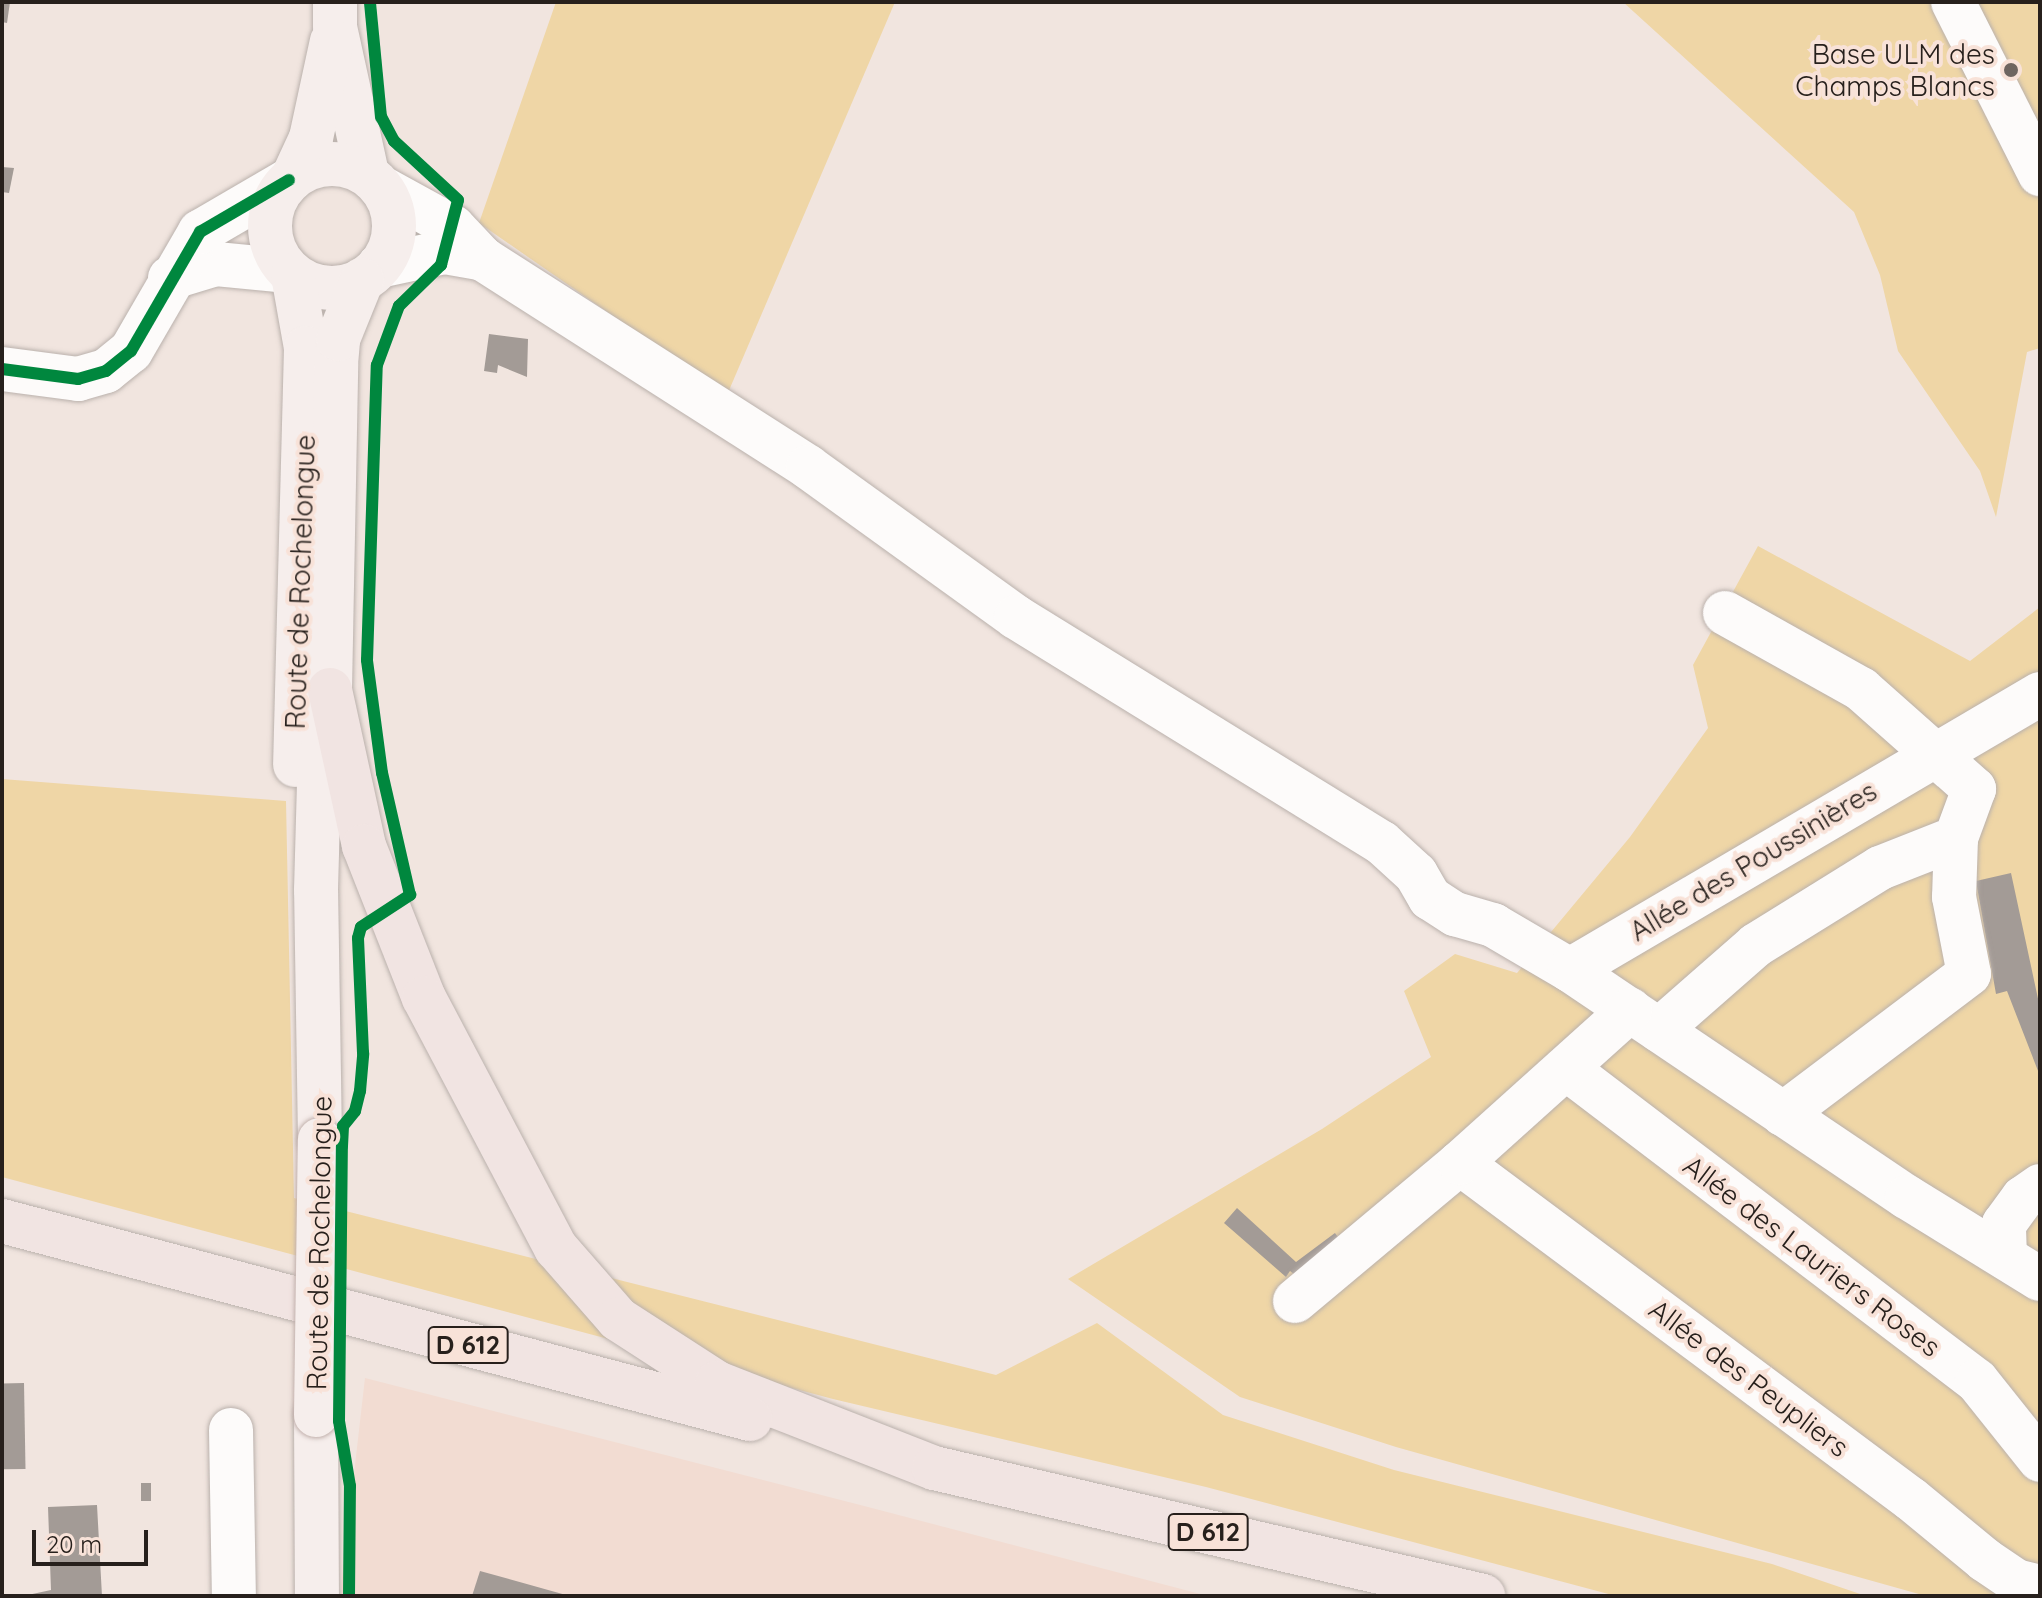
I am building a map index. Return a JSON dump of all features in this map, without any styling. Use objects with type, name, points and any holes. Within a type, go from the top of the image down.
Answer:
[{"type":"highway","points":[[330,690],[364,846],[386,912],[466,1082],[556,1248],[618,1319],[717,1383],[934,1468]]},
{"type":"highway","name":"D 612","points":[[2,1221],[1411,1596]]},
{"type":"highway","name":"D 612","points":[[934,1468],[1483,1596]]},
{"type":"main road","points":[[335,14],[374,181],[394,228],[371,273],[320,287],[291,273],[275,250],[269,226],[275,201],[291,178],[311,138],[335,14]]},
{"type":"main road","points":[[291,178],[321,164],[374,181]]},
{"type":"main road","name":"Route de Rochelongue","points":[[291,273],[306,348],[295,784],[316,890]]},
{"type":"main road","name":"Route de Rochelongue","points":[[317,1596],[320,1140],[316,890],[319,784],[330,690],[338,339],[371,273]]},
{"type":"street","points":[[1953,2],[2040,174]]},
{"type":"street","points":[[2,369],[78,379],[106,371],[131,351],[170,278],[200,232],[291,178]]},
{"type":"street","points":[[374,181],[453,227],[483,259],[808,467],[1016,617],[1141,698],[1186,719],[1382,843],[1416,874],[1444,880],[1468,895],[1493,925],[1570,970],[1783,1114],[2022,1268]]},
{"type":"street","points":[[371,273],[445,252],[483,259]]},
{"type":"street","points":[[170,278],[216,264],[291,273]]},
{"type":"street","points":[[1725,613],[1861,689],[1974,789],[1956,838],[1954,897],[1969,974],[1783,1114]]},
{"type":"street","name":"Allée des Poussinières","points":[[1570,970],[2040,694]]},
{"type":"street","points":[[1295,1301],[1567,1069],[1880,868],[1956,838]]},
{"type":"street","name":"Allée des Lauriers Roses","points":[[1567,1069],[1977,1381],[2040,1460]]},
{"type":"street","name":"Allée des Peupliers","points":[[1460,1163],[1899,1489],[1985,1560],[2016,1581],[2040,1587]]},
{"type":"street","points":[[2022,1268],[2004,1224],[2023,1198],[2040,1186]]},
{"type":"street","points":[[231,1430],[234,1596]]},
{"type":"shaded area","points":[[556,2],[895,2],[727,395],[479,223]]},
{"type":"shaded area","points":[[1623,2],[2040,2],[2040,348],[2027,352],[1996,517],[1980,471],[1898,351],[1880,275],[1854,212]]},
{"type":"shaded area","points":[[1758,546],[1970,661],[2040,607],[2040,1596],[1926,1596],[1396,1447],[1240,1397],[1068,1279],[1322,1129],[1431,1057],[1404,991],[1455,954],[1517,973],[1630,837],[1708,728],[1693,665]]},
{"type":"shaded area","points":[[2,779],[286,801],[294,1198],[996,1375],[1097,1323],[1223,1415],[1394,1470],[1772,1564],[1866,1596],[1616,1596],[1206,1487],[833,1399],[2,1177]]},
{"type":"shaded area","points":[[365,1378],[868,1507],[1208,1596],[340,1596]]},
{"type":"building","points":[[2,2],[10,2],[7,23],[2,22]]},
{"type":"building","points":[[2,167],[14,168],[9,193],[2,192]]},
{"type":"building","points":[[489,334],[528,339],[527,377],[498,365],[497,373],[484,371]]},
{"type":"building","points":[[2011,873],[2040,1008],[2040,1076],[2007,991],[1996,994],[1976,881]]},
{"type":"building","points":[[1237,1208],[1296,1262],[1335,1233],[1343,1244],[1298,1277],[1290,1271],[1286,1277],[1224,1223]]},
{"type":"building","points":[[2,1383],[24,1383],[26,1469],[4,1469]]},
{"type":"building","points":[[141,1483],[151,1483],[151,1501],[141,1501]]},
{"type":"building","points":[[97,1505],[102,1596],[23,1596],[51,1590],[48,1507]]},
{"type":"building","points":[[480,1571],[566,1595],[566,1596],[472,1596]]},
{"type":"cycle path","points":[[349,1596],[350,1486],[339,1421],[342,1146],[343,1126],[355,1111],[360,1091],[363,1053],[358,938],[361,927],[410,895],[382,773],[367,660],[377,365],[399,306],[441,265],[458,200],[394,141],[381,117],[370,2]]},
{"type":"cycle path","points":[[2,369],[78,379],[106,371],[131,351],[200,232],[289,180]]},
{"type":"place","name":"Base ULM des Champs Blancs","points":[[2011,70]]}]
